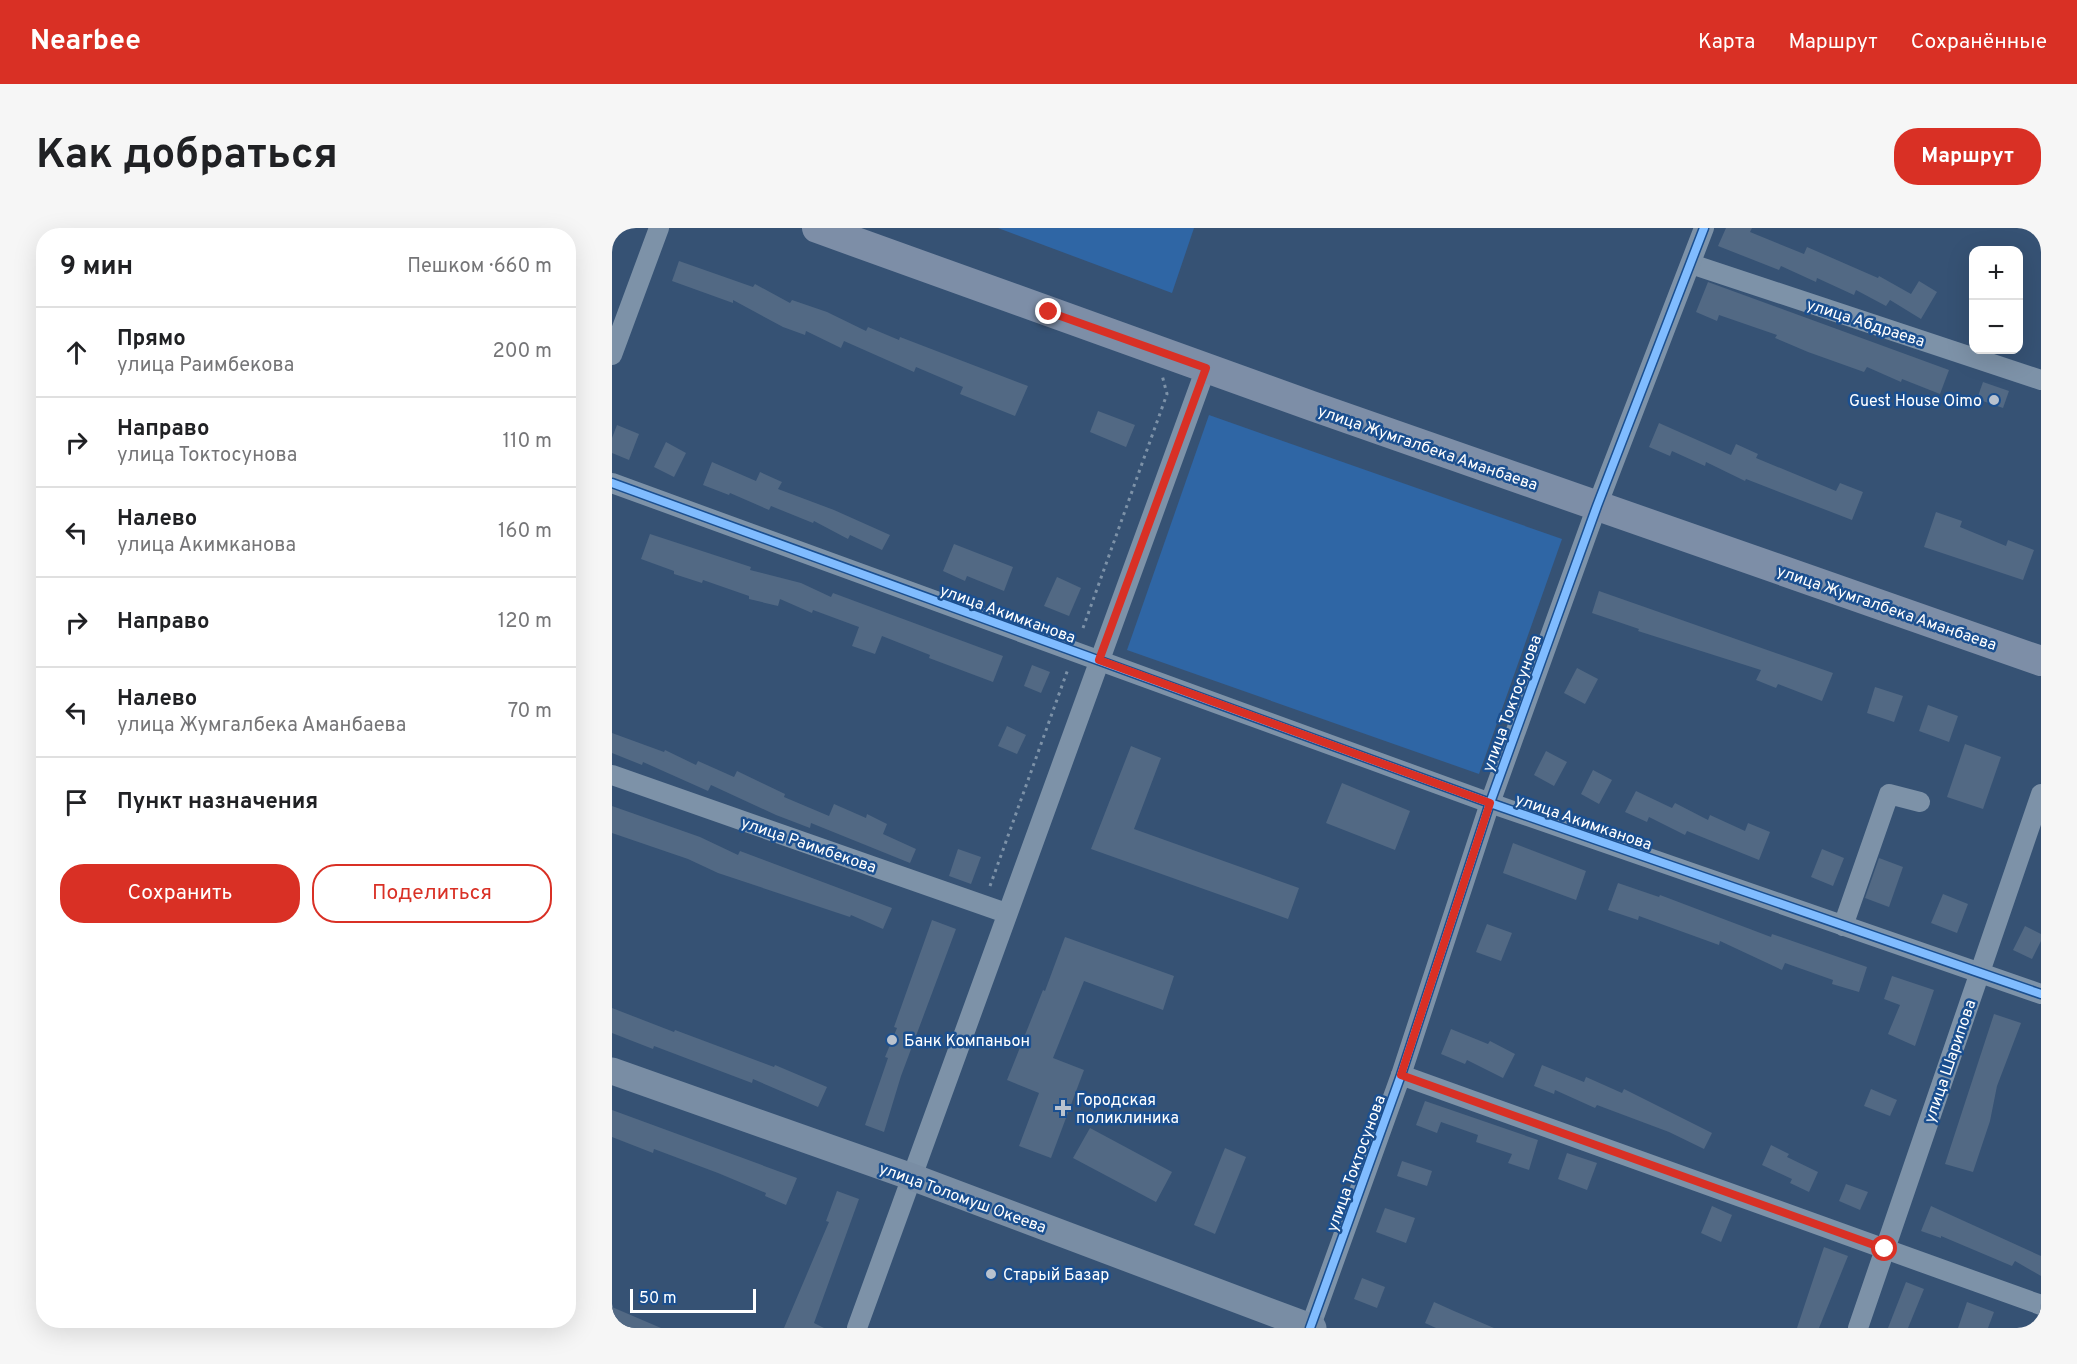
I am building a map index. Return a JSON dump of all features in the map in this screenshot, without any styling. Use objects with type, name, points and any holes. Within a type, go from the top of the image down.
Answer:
[{"type":"main road","name":"улица Жумгалбека Аманбаева","points":[[817,228],[1596,506],[2041,661]]},
{"type":"street","points":[[612,356],[659,228]]},
{"type":"street","name":"улица Токтосунова","points":[[1311,1328],[1401,1075],[1490,803],[1596,506],[1704,228]]},
{"type":"street","name":"улица Абдраева","points":[[1691,264],[2041,380]]},
{"type":"street","points":[[857,1328],[1206,368]]},
{"type":"street","name":"улица Акимканова","points":[[612,483],[1490,803],[2041,994]]},
{"type":"street","name":"улица Раимбекова","points":[[612,775],[1006,913]]},
{"type":"street","points":[[1843,926],[1889,794],[1920,802]]},
{"type":"street","name":"улица Шарипова","points":[[1858,1328],[2041,794]]},
{"type":"street","name":"улица Толомуш Океева","points":[[612,1071],[912,1177],[1311,1328]]},
{"type":"street","points":[[1401,1075],[2041,1305]]},
{"type":"path","points":[[1083,628],[1167,394],[1160,371]]},
{"type":"path","points":[[990,886],[1068,669]]},
{"type":"shaded area","points":[[998,228],[1194,228],[1172,293]]},
{"type":"shaded area","points":[[1209,415],[1562,539],[1479,774],[1127,650]]},
{"type":"building","points":[[1726,228],[1752,228],[1750,232],[1804,254],[1807,247],[1878,278],[1879,276],[1911,294],[1919,281],[1937,292],[1921,319],[1890,300],[1886,306],[1856,290],[1854,295],[1817,278],[1816,282],[1781,266],[1779,270],[1718,246]]},
{"type":"building","points":[[679,261],[753,287],[755,284],[790,303],[792,300],[827,312],[866,331],[868,327],[899,340],[900,337],[1028,386],[1015,416],[960,394],[963,387],[916,367],[914,372],[844,341],[841,348],[806,331],[805,335],[783,327],[733,300],[733,303],[672,281]]},
{"type":"building","points":[[1708,282],[1949,370],[1940,394],[1902,379],[1901,382],[1867,367],[1864,372],[1808,352],[1775,338],[1777,335],[1719,315],[1717,321],[1696,312]]},
{"type":"building","points":[[1983,382],[2009,391],[2003,408],[1977,399]]},
{"type":"building","points":[[1098,411],[1135,425],[1126,447],[1090,432]]},
{"type":"building","points":[[1659,423],[1731,455],[1736,444],[1758,454],[1756,458],[1836,491],[1840,483],[1863,492],[1852,520],[1746,479],[1745,481],[1706,462],[1705,466],[1672,451],[1670,456],[1649,447]]},
{"type":"building","points":[[617,425],[639,434],[629,460],[612,453],[612,438]]},
{"type":"building","points":[[666,442],[686,453],[674,477],[654,467]]},
{"type":"building","points":[[712,462],[756,481],[760,472],[782,482],[778,489],[834,510],[890,535],[882,550],[850,535],[848,539],[814,521],[813,523],[771,506],[769,510],[730,493],[729,495],[703,485]]},
{"type":"building","points":[[1936,512],[1962,521],[1960,527],[2006,546],[2008,540],[2034,550],[2023,580],[1924,547]]},
{"type":"building","points":[[650,534],[751,567],[750,570],[801,583],[831,597],[833,593],[1003,656],[993,682],[929,658],[930,655],[882,636],[875,654],[852,646],[859,627],[813,610],[812,613],[780,599],[778,606],[749,599],[749,596],[703,580],[702,583],[674,574],[674,571],[641,559]]},
{"type":"building","points":[[954,544],[1013,567],[1004,591],[967,576],[965,581],[943,571]]},
{"type":"building","points":[[1057,577],[1081,588],[1069,616],[1044,606]]},
{"type":"building","points":[[1599,591],[1833,673],[1822,701],[1778,684],[1776,688],[1756,680],[1761,670],[1638,631],[1639,629],[1592,613]]},
{"type":"building","points":[[1032,665],[1050,672],[1041,693],[1024,686]]},
{"type":"building","points":[[1577,668],[1598,679],[1585,704],[1564,693]]},
{"type":"building","points":[[1875,687],[1903,696],[1894,722],[1867,713]]},
{"type":"building","points":[[1928,705],[1958,716],[1949,742],[1919,731]]},
{"type":"building","points":[[1007,726],[1026,735],[1017,754],[998,746]]},
{"type":"building","points":[[612,733],[664,752],[665,750],[696,765],[698,761],[734,777],[737,771],[785,794],[784,797],[829,816],[834,804],[866,818],[867,814],[887,824],[883,834],[916,849],[910,863],[811,823],[810,828],[776,815],[711,785],[708,791],[643,762],[642,765],[612,753]]},
{"type":"building","points":[[1965,744],[2001,757],[1983,809],[1947,797]]},
{"type":"building","points":[[1131,746],[1161,758],[1134,829],[1299,888],[1288,919],[1091,849]]},
{"type":"building","points":[[1546,751],[1567,762],[1554,786],[1534,775]]},
{"type":"building","points":[[1593,770],[1612,780],[1599,804],[1581,794]]},
{"type":"building","points":[[1342,783],[1410,811],[1395,850],[1326,823]]},
{"type":"building","points":[[1636,791],[1672,808],[1675,803],[1708,820],[1710,815],[1745,831],[1748,823],[1770,832],[1759,860],[1687,831],[1685,835],[1649,817],[1647,822],[1625,812]]},
{"type":"building","points":[[612,806],[700,837],[738,855],[740,851],[892,908],[883,929],[851,915],[850,917],[718,873],[688,859],[612,833]]},
{"type":"building","points":[[1513,843],[1586,871],[1576,900],[1503,873]]},
{"type":"building","points":[[958,849],[981,857],[971,884],[949,876]]},
{"type":"building","points":[[1822,849],[1844,858],[1833,886],[1811,877]]},
{"type":"building","points":[[1879,858],[1903,867],[1889,907],[1865,898]]},
{"type":"building","points":[[1618,883],[1659,897],[1660,895],[1771,937],[1772,934],[1867,967],[1859,992],[1832,984],[1833,980],[1785,963],[1782,970],[1720,941],[1719,945],[1639,916],[1638,920],[1608,910]]},
{"type":"building","points":[[1943,894],[1968,904],[1957,933],[1931,923]]},
{"type":"building","points":[[932,920],[956,929],[901,1076],[884,1132],[865,1125],[888,1058],[885,1057],[897,1028],[894,1027]]},
{"type":"building","points":[[1487,924],[1512,933],[1501,961],[1476,952]]},
{"type":"building","points":[[2025,926],[2041,934],[2041,941],[2032,959],[2013,950]]},
{"type":"building","points":[[1065,937],[1174,976],[1163,1010],[1084,981],[1053,1058],[1084,1070],[1051,1158],[1019,1146],[1039,1093],[1007,1080]]},
{"type":"building","points":[[1892,976],[1934,990],[1915,1046],[1888,1034],[1900,1005],[1884,999]]},
{"type":"building","points":[[612,1008],[774,1067],[775,1065],[827,1087],[818,1107],[753,1079],[752,1083],[654,1046],[653,1049],[612,1033]]},
{"type":"building","points":[[1994,1014],[2021,1023],[1997,1086],[1990,1121],[1973,1172],[1945,1164]]},
{"type":"building","points":[[1451,1029],[1488,1044],[1490,1041],[1515,1054],[1503,1078],[1467,1060],[1465,1064],[1441,1054]]},
{"type":"building","points":[[1542,1065],[1584,1082],[1586,1077],[1622,1093],[1624,1089],[1712,1133],[1704,1149],[1669,1132],[1597,1105],[1595,1108],[1555,1090],[1554,1094],[1534,1086]]},
{"type":"building","points":[[1871,1089],[1897,1100],[1890,1116],[1864,1106]]},
{"type":"building","points":[[1425,1101],[1538,1140],[1529,1170],[1508,1163],[1512,1154],[1476,1142],[1478,1135],[1441,1122],[1437,1133],[1416,1125]]},
{"type":"building","points":[[612,1110],[797,1178],[786,1205],[765,1196],[766,1193],[718,1173],[654,1149],[653,1153],[612,1137]]},
{"type":"building","points":[[1090,1128],[1172,1172],[1156,1202],[1073,1158]]},
{"type":"building","points":[[1771,1145],[1789,1154],[1787,1157],[1818,1172],[1809,1192],[1790,1183],[1792,1179],[1762,1165]]},
{"type":"building","points":[[1225,1148],[1246,1157],[1215,1234],[1194,1225]]},
{"type":"building","points":[[1567,1153],[1597,1163],[1587,1190],[1558,1179]]},
{"type":"building","points":[[1402,1161],[1432,1171],[1427,1186],[1397,1176]]},
{"type":"building","points":[[1846,1184],[1868,1192],[1860,1210],[1839,1201]]},
{"type":"building","points":[[837,1191],[859,1199],[814,1323],[824,1328],[784,1328],[829,1222],[826,1221]]},
{"type":"building","points":[[1712,1206],[1732,1215],[1721,1242],[1701,1233]]},
{"type":"building","points":[[1931,1206],[2041,1256],[2041,1276],[2015,1261],[2012,1266],[1941,1236],[1941,1238],[1921,1231]]},
{"type":"building","points":[[1385,1208],[1415,1218],[1406,1243],[1376,1232]]},
{"type":"building","points":[[1824,1247],[1848,1256],[1819,1328],[1797,1328]]},
{"type":"building","points":[[1362,1278],[1385,1287],[1377,1308],[1354,1299]]},
{"type":"building","points":[[1906,1282],[1924,1289],[1908,1328],[1888,1328]]},
{"type":"building","points":[[1434,1302],[1494,1328],[1436,1328],[1425,1323]]},
{"type":"building","points":[[1967,1302],[1994,1312],[1988,1328],[1958,1328]]},
{"type":"building","points":[[612,1307],[661,1328],[612,1328]]},
{"type":"cycle path","points":[[1310,1328],[1401,1075],[1490,803],[1597,506],[1704,228]]},
{"type":"cycle path","points":[[612,483],[1490,803],[2041,994]]},
{"type":"place","name":"Guest House Oimo","points":[[1994,400]]},
{"type":"place","name":"Банк Компаньон","points":[[892,1040]]},
{"type":"place","name":"Городская поликлиника","points":[[1063,1108]]},
{"type":"place","name":"Старый Базар","points":[[991,1274]]},
{"type":"route","points":[[1049,312],[1206,368],[1099,660],[1490,803],[1401,1075],[1885,1249]]}]
